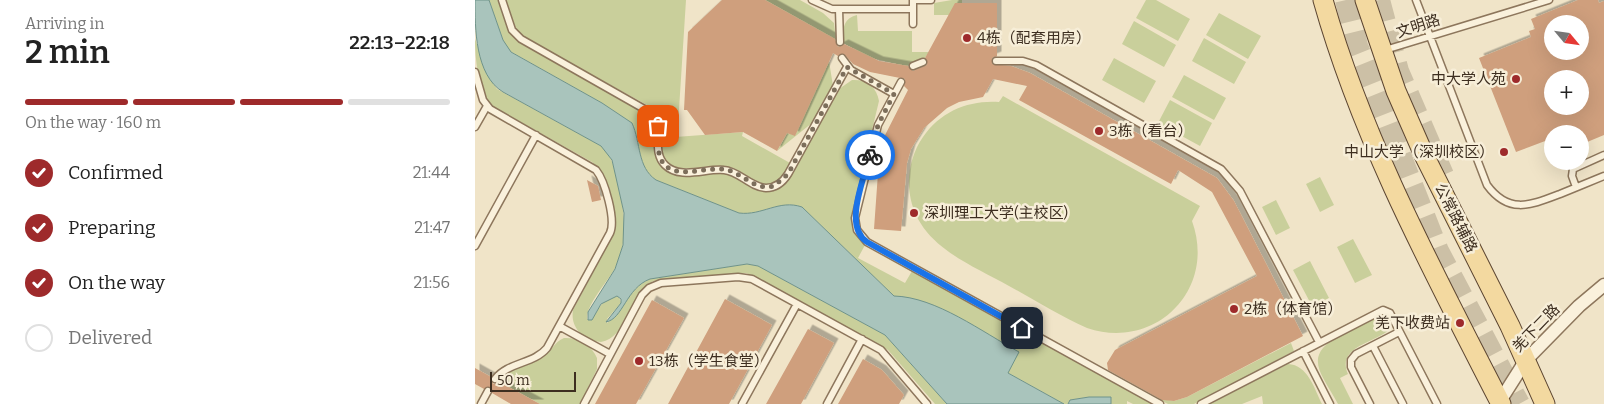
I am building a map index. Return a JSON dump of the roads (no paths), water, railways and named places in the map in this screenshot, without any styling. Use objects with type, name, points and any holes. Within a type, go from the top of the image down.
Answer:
[{"type":"main road","points":[[1323,0],[1345,68],[1384,167],[1500,403]]},
{"type":"main road","name":"公常路辅路","points":[[1365,0],[1396,91],[1424,155],[1526,360],[1545,404]]},
{"type":"street","name":"羌下二路","points":[[1500,403],[1526,360],[1579,306],[1604,286]]},
{"type":"lane","points":[[502,0],[512,30],[521,39],[653,114],[658,126],[660,158],[667,166],[677,172],[724,170],[759,186],[767,188],[778,185],[788,174],[847,67]]},
{"type":"lane","points":[[812,0],[827,8],[839,10],[913,9]]},
{"type":"lane","points":[[913,24],[913,0],[931,0]]},
{"type":"lane","points":[[1416,0],[1487,185],[1492,192],[1513,205],[1530,205],[1604,176]]},
{"type":"lane","name":"文明路","points":[[1382,51],[1429,35],[1549,0]]},
{"type":"lane","points":[[839,10],[840,42]]},
{"type":"lane","points":[[841,58],[847,67],[894,94]]},
{"type":"lane","points":[[997,61],[1023,61],[1036,65],[1221,168],[1240,190],[1319,342]]},
{"type":"lane","points":[[913,66],[923,62]]},
{"type":"lane","points":[[475,72],[487,106],[596,170],[601,179],[613,218],[611,233],[542,353],[506,369],[495,379]]},
{"type":"lane","points":[[901,82],[878,125],[857,206],[855,221],[860,236],[867,242],[1160,404]]},
{"type":"lane","points":[[475,127],[487,106]]},
{"type":"lane","points":[[475,246],[536,135]]},
{"type":"lane","points":[[1576,187],[1572,176],[1573,170],[1604,155]]},
{"type":"lane","points":[[584,404],[642,295],[649,288],[658,284],[745,277],[881,350],[927,404]]},
{"type":"lane","points":[[742,404],[797,304]]},
{"type":"lane","points":[[1201,404],[1383,310],[1390,314],[1437,404]]},
{"type":"lane","points":[[559,326],[610,354]]},
{"type":"lane","points":[[1370,404],[1350,364],[1354,356],[1399,332]]},
{"type":"lane","points":[[827,404],[862,340]]},
{"type":"lane","points":[[1373,346],[1403,404]]},
{"type":"lane","points":[[1303,351],[1330,404]]},
{"type":"lane","points":[[481,404],[488,391]]},
{"type":"water","points":[[475,0],[489,0],[503,40],[511,52],[602,103],[632,123],[642,162],[650,175],[656,180],[739,213],[755,212],[786,205],[802,207],[894,296],[926,302],[942,309],[1019,352],[1008,373],[1064,404],[947,404],[885,335],[758,266],[747,264],[650,279],[635,289],[612,320],[606,322],[621,303],[621,299],[617,296],[601,304],[592,320],[588,320],[588,312],[615,269],[623,245],[624,213],[612,160],[601,146],[503,92],[494,84],[482,63],[476,37]]},
{"type":"water","points":[[1089,397],[1111,397],[1111,404],[1068,404],[1070,400]]},
{"type":"tunnel","points":[[1346,0],[1357,46],[1438,251],[1519,404]]},
{"type":"tunnel","points":[[1379,0],[1398,71],[1446,182]]},
{"type":"place","name":"4栋（配套用房）","points":[[967,38]]},
{"type":"place","name":"中大学人苑","points":[[1516,79]]},
{"type":"place","name":"3栋（看台）","points":[[1099,131]]},
{"type":"place","name":"中山大学（深圳校区）","points":[[1504,152]]},
{"type":"place","name":"深圳理工大学(主校区)","points":[[914,213]]},
{"type":"place","name":"2栋（体育馆）","points":[[1234,309]]},
{"type":"place","name":"羌下收费站","points":[[1460,323]]},
{"type":"place","name":"13栋（学生食堂）","points":[[639,361]]}]
